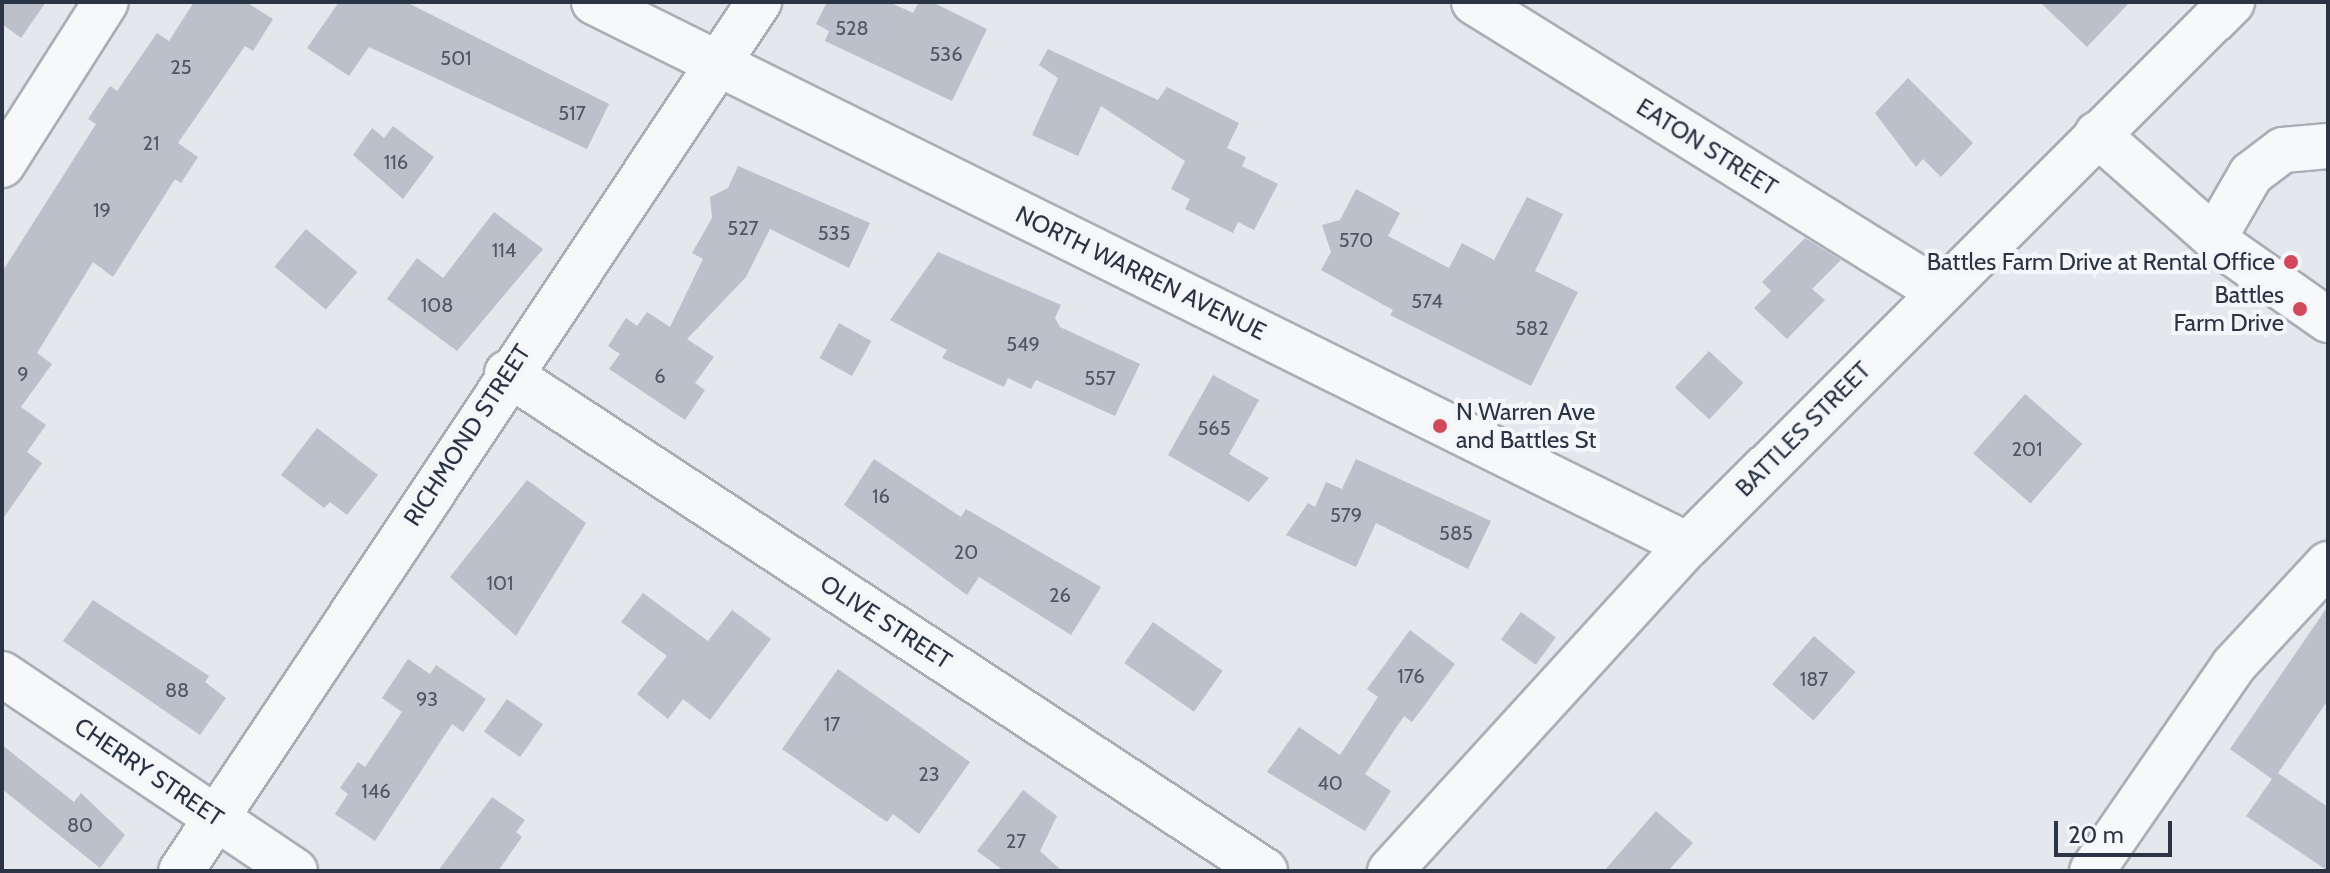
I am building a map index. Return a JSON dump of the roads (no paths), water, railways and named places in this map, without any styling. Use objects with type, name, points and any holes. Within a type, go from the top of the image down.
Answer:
[{"type":"street","points":[[2,165],[106,2]]},
{"type":"street","name":"NORTH WARREN AVENUE","points":[[594,2],[1688,545]]},
{"type":"street","name":"RICHMOND STREET","points":[[181,871],[507,373],[759,2]]},
{"type":"street","name":"BATTLES STREET","points":[[1390,871],[1688,545],[2232,2]]},
{"type":"street","name":"EATON STREET","points":[[1491,6],[1940,292]]},
{"type":"street","points":[[2097,134],[2214,238],[2328,320]]},
{"type":"street","points":[[2214,238],[2251,174],[2283,150],[2328,146]]},
{"type":"street","name":"OLIVE STREET","points":[[507,373],[1265,871]]},
{"type":"street","points":[[2092,871],[2234,665],[2328,564]]},
{"type":"street","name":"CHERRY STREET","points":[[2,674],[295,871]]},
{"type":"place","name":"Battles Farm Drive at Rental Office","points":[[2291,262]]},
{"type":"place","name":"Battles Farm Drive","points":[[2300,309]]},
{"type":"place","name":"N Warren Ave and Battles St","points":[[1440,426]]}]
